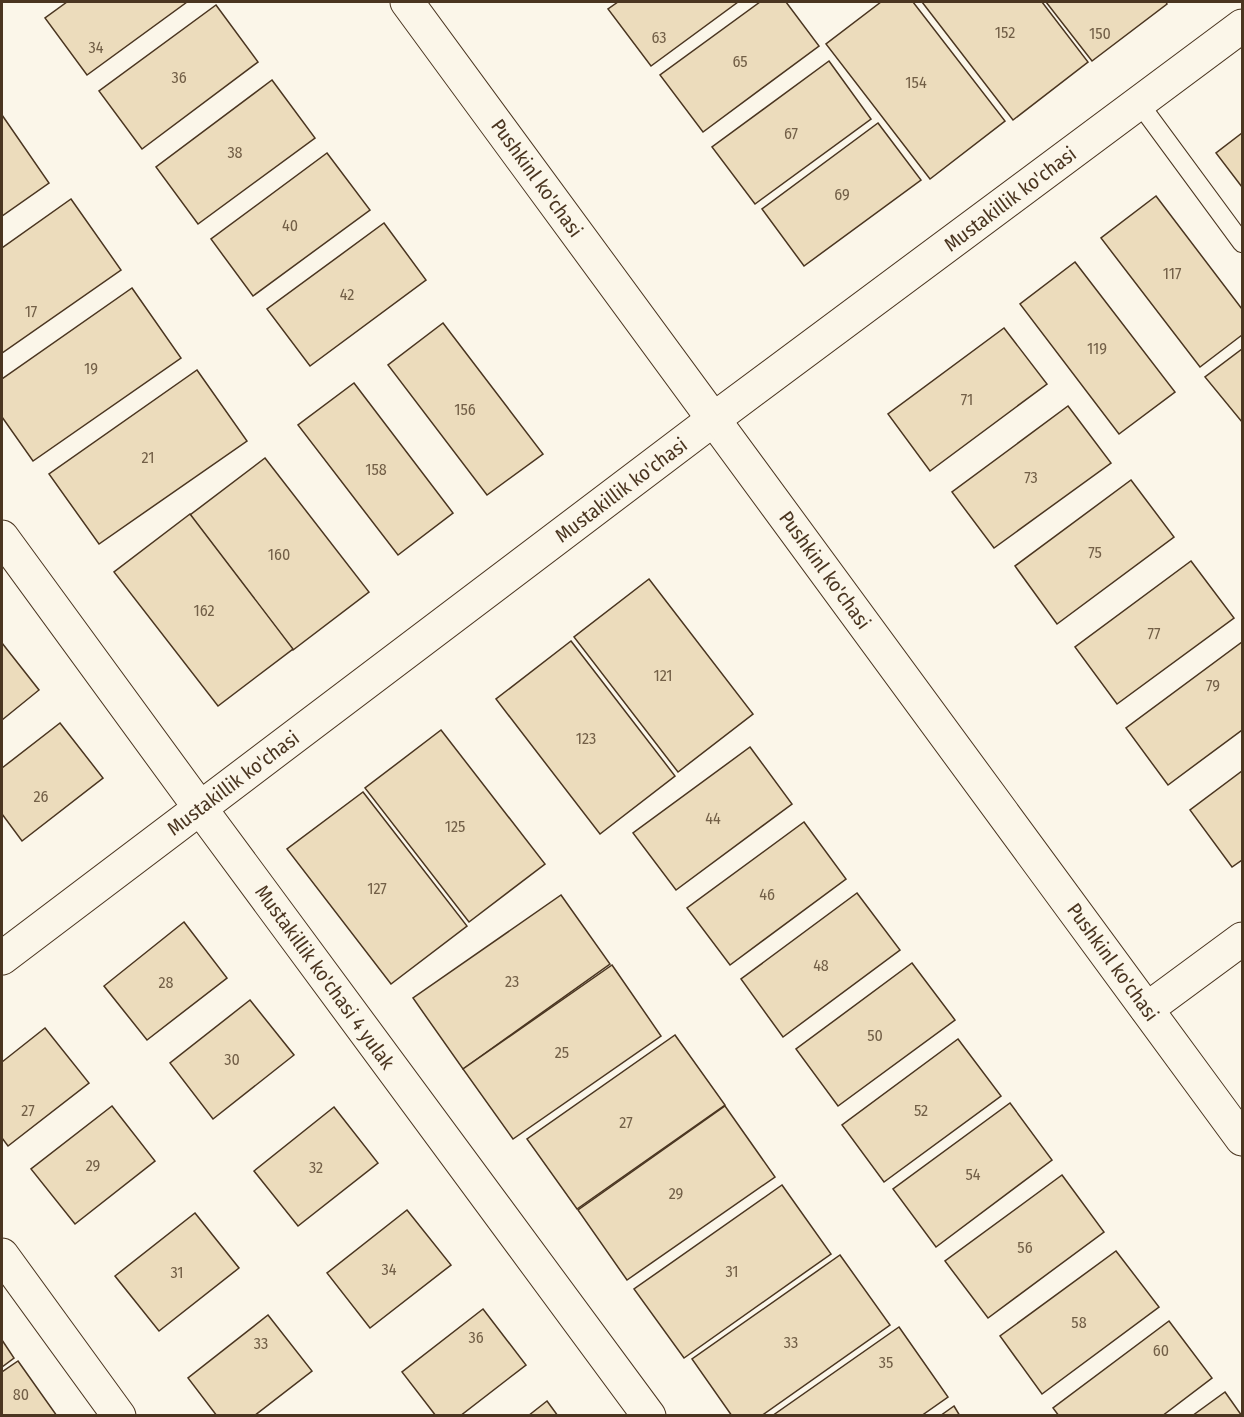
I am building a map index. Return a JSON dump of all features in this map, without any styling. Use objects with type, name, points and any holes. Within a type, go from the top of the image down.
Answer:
[{"type":"street","name":"Pushkinl ko'chasi","points":[[407,2],[1242,1139]]},
{"type":"street","name":"Mustakillik ko'chasi","points":[[2,958],[714,419],[1242,26]]},
{"type":"street","name":"Mustakillik ko'chasi 4 yulak","points":[[2,537],[649,1416]]},
{"type":"street","points":[[1147,1009],[1242,939]]},
{"type":"street","points":[[2,1255],[119,1416]]},
{"type":"lane","points":[[1139,103],[1242,243]]},
{"type":"building","points":[[67,2],[187,2],[87,75],[45,18]]},
{"type":"building","points":[[618,2],[738,2],[651,66],[608,9]]},
{"type":"building","points":[[760,2],[786,2],[819,46],[703,132],[660,75]]},
{"type":"building","points":[[881,2],[913,2],[1005,121],[930,179],[826,44]]},
{"type":"building","points":[[922,2],[1042,2],[1088,62],[1013,120]]},
{"type":"building","points":[[1046,2],[1166,2],[1167,4],[1092,61]]},
{"type":"building","points":[[216,5],[258,62],[142,149],[99,91]]},
{"type":"building","points":[[829,61],[871,119],[755,204],[712,147]]},
{"type":"building","points":[[272,80],[315,138],[198,224],[156,167]]},
{"type":"building","points":[[2,115],[49,183],[2,216]]},
{"type":"building","points":[[878,123],[921,180],[804,266],[762,209]]},
{"type":"building","points":[[1242,133],[1242,187],[1216,153]]},
{"type":"building","points":[[327,153],[370,210],[253,296],[211,239]]},
{"type":"building","points":[[1156,196],[1242,309],[1242,335],[1200,367],[1101,238]]},
{"type":"building","points":[[71,199],[121,270],[2,353],[2,248]]},
{"type":"building","points":[[384,223],[426,280],[310,366],[267,309]]},
{"type":"building","points":[[1075,262],[1175,392],[1119,434],[1020,304]]},
{"type":"building","points":[[132,288],[181,358],[33,461],[2,417],[2,379]]},
{"type":"building","points":[[443,323],[543,454],[487,495],[388,365]]},
{"type":"building","points":[[1004,328],[1047,384],[930,471],[888,414]]},
{"type":"building","points":[[1242,349],[1242,422],[1205,377]]},
{"type":"building","points":[[197,370],[247,441],[99,544],[49,474]]},
{"type":"building","points":[[354,383],[453,513],[398,555],[298,425]]},
{"type":"building","points":[[1068,406],[1111,463],[994,548],[952,492]]},
{"type":"building","points":[[265,458],[369,592],[293,650],[190,515]]},
{"type":"building","points":[[1131,480],[1174,537],[1057,624],[1015,566]]},
{"type":"building","points":[[190,514],[293,649],[218,706],[114,572]]},
{"type":"building","points":[[1191,561],[1234,618],[1117,704],[1075,647]]},
{"type":"building","points":[[649,579],[753,714],[678,772],[574,637]]},
{"type":"building","points":[[571,641],[675,776],[600,834],[496,699]]},
{"type":"building","points":[[1242,642],[1242,730],[1168,785],[1126,728]]},
{"type":"building","points":[[2,643],[39,690],[2,720]]},
{"type":"building","points":[[60,723],[103,778],[22,841],[2,814],[2,768]]},
{"type":"building","points":[[441,730],[545,864],[469,922],[365,788]]},
{"type":"building","points":[[750,747],[792,804],[676,890],[633,833]]},
{"type":"building","points":[[1242,771],[1242,860],[1232,867],[1190,810]]},
{"type":"building","points":[[363,792],[467,926],[391,984],[287,849]]},
{"type":"building","points":[[804,822],[846,879],[730,965],[687,908]]},
{"type":"building","points":[[857,893],[900,950],[783,1037],[741,979]]},
{"type":"building","points":[[561,895],[610,964],[463,1069],[413,998]]},
{"type":"building","points":[[184,922],[227,978],[147,1040],[104,986]]},
{"type":"building","points":[[912,963],[955,1020],[838,1106],[796,1049]]},
{"type":"building","points":[[612,965],[661,1036],[513,1139],[463,1069]]},
{"type":"building","points":[[250,1000],[294,1055],[213,1119],[170,1063]]},
{"type":"building","points":[[45,1028],[89,1083],[8,1146],[2,1138],[2,1062]]},
{"type":"building","points":[[675,1035],[725,1105],[577,1209],[527,1139]]},
{"type":"building","points":[[958,1039],[1001,1096],[884,1182],[842,1125]]},
{"type":"building","points":[[1010,1103],[1052,1160],[936,1247],[893,1189]]},
{"type":"building","points":[[112,1106],[155,1161],[75,1224],[31,1169]]},
{"type":"building","points":[[725,1106],[775,1177],[627,1280],[578,1210]]},
{"type":"building","points":[[334,1107],[378,1163],[298,1226],[254,1171]]},
{"type":"building","points":[[1062,1175],[1104,1232],[988,1318],[945,1261]]},
{"type":"building","points":[[782,1185],[831,1254],[684,1358],[634,1289]]},
{"type":"building","points":[[407,1210],[451,1265],[370,1328],[327,1273]]},
{"type":"building","points":[[195,1213],[239,1268],[159,1331],[115,1276]]},
{"type":"building","points":[[1116,1251],[1159,1307],[1042,1394],[1000,1336]]},
{"type":"building","points":[[840,1255],[890,1325],[761,1416],[732,1416],[692,1359]]},
{"type":"building","points":[[483,1309],[526,1365],[460,1416],[436,1416],[402,1372]]},
{"type":"building","points":[[268,1315],[312,1371],[254,1416],[217,1416],[188,1378]]},
{"type":"building","points":[[1169,1321],[1212,1378],[1162,1416],[1059,1416],[1053,1408]]},
{"type":"building","points":[[899,1327],[948,1397],[921,1416],[772,1416]]},
{"type":"building","points":[[2,1340],[14,1358],[2,1367]]},
{"type":"building","points":[[18,1361],[57,1416],[2,1416],[2,1372]]},
{"type":"building","points":[[1225,1392],[1242,1416],[1192,1416]]},
{"type":"building","points":[[547,1401],[558,1416],[528,1416]]},
{"type":"building","points":[[954,1406],[960,1416],[940,1416]]}]
